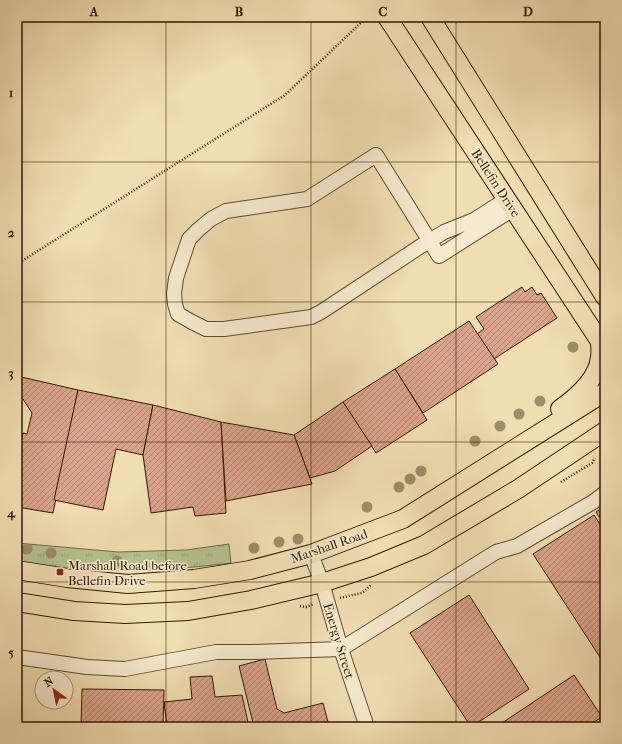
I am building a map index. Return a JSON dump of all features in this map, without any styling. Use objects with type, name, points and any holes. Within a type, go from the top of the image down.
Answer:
[{"type":"main road","name":"Bellefin Drive","points":[[387,17],[602,345]]},
{"type":"main road","points":[[430,17],[605,296]]},
{"type":"main road","points":[[444,495],[491,453],[574,399],[595,373],[600,358],[602,345]]},
{"type":"main road","name":"Marshall Road","points":[[17,570],[67,578],[128,584],[194,580],[250,570],[311,554],[403,519],[444,495],[605,392]]},
{"type":"main road","points":[[17,602],[74,611],[126,614],[188,611],[251,600],[322,583],[371,567],[424,545],[518,489],[605,431]]},
{"type":"street","points":[[430,241],[311,317],[224,329],[206,329],[178,314],[175,304],[174,294],[176,278],[189,240],[211,219],[226,211],[307,199],[376,155],[430,241],[439,256],[510,204]]},
{"type":"street","points":[[17,657],[87,667],[125,669],[216,652],[341,649],[496,552],[517,546],[593,502],[605,493]]},
{"type":"street","name":"Energy Street","points":[[311,554],[322,583],[341,649],[367,727]]},
{"type":"path","points":[[17,264],[285,95],[367,17]]},
{"type":"green space","points":[[17,543],[118,552],[186,550],[229,544],[231,563],[124,571],[70,568],[17,561]]},
{"type":"building","points":[[522,287],[525,292],[532,287],[537,295],[541,293],[557,318],[494,359],[477,334],[484,329],[476,317]]},
{"type":"building","points":[[469,321],[498,364],[423,413],[395,369]]},
{"type":"building","points":[[395,369],[427,420],[376,453],[343,402]]},
{"type":"building","points":[[17,376],[78,390],[53,513],[17,507],[17,462],[23,433],[27,434],[32,413],[23,399],[17,397]]},
{"type":"building","points":[[78,390],[153,405],[143,455],[116,449],[103,510],[54,500]]},
{"type":"building","points":[[343,402],[372,446],[335,471],[310,478],[294,435]]},
{"type":"building","points":[[153,405],[221,422],[226,513],[195,516],[193,507],[151,513],[143,455]]},
{"type":"building","points":[[221,422],[294,435],[312,484],[226,501]]},
{"type":"building","points":[[605,506],[605,526],[596,512]]},
{"type":"building","points":[[594,515],[605,532],[605,665],[533,554]]},
{"type":"building","points":[[469,595],[529,689],[471,727],[410,633]]},
{"type":"building","points":[[265,659],[277,709],[284,713],[323,703],[329,726],[254,727],[239,666]]},
{"type":"building","points":[[574,675],[602,717],[586,727],[496,727]]},
{"type":"building","points":[[212,676],[215,697],[242,695],[249,727],[167,727],[164,702],[192,699],[190,677]]},
{"type":"building","points":[[82,689],[164,690],[163,727],[81,727]]},
{"type":"place","name":"Marshall Road before Bellefin Drive","points":[[60,572]]}]
